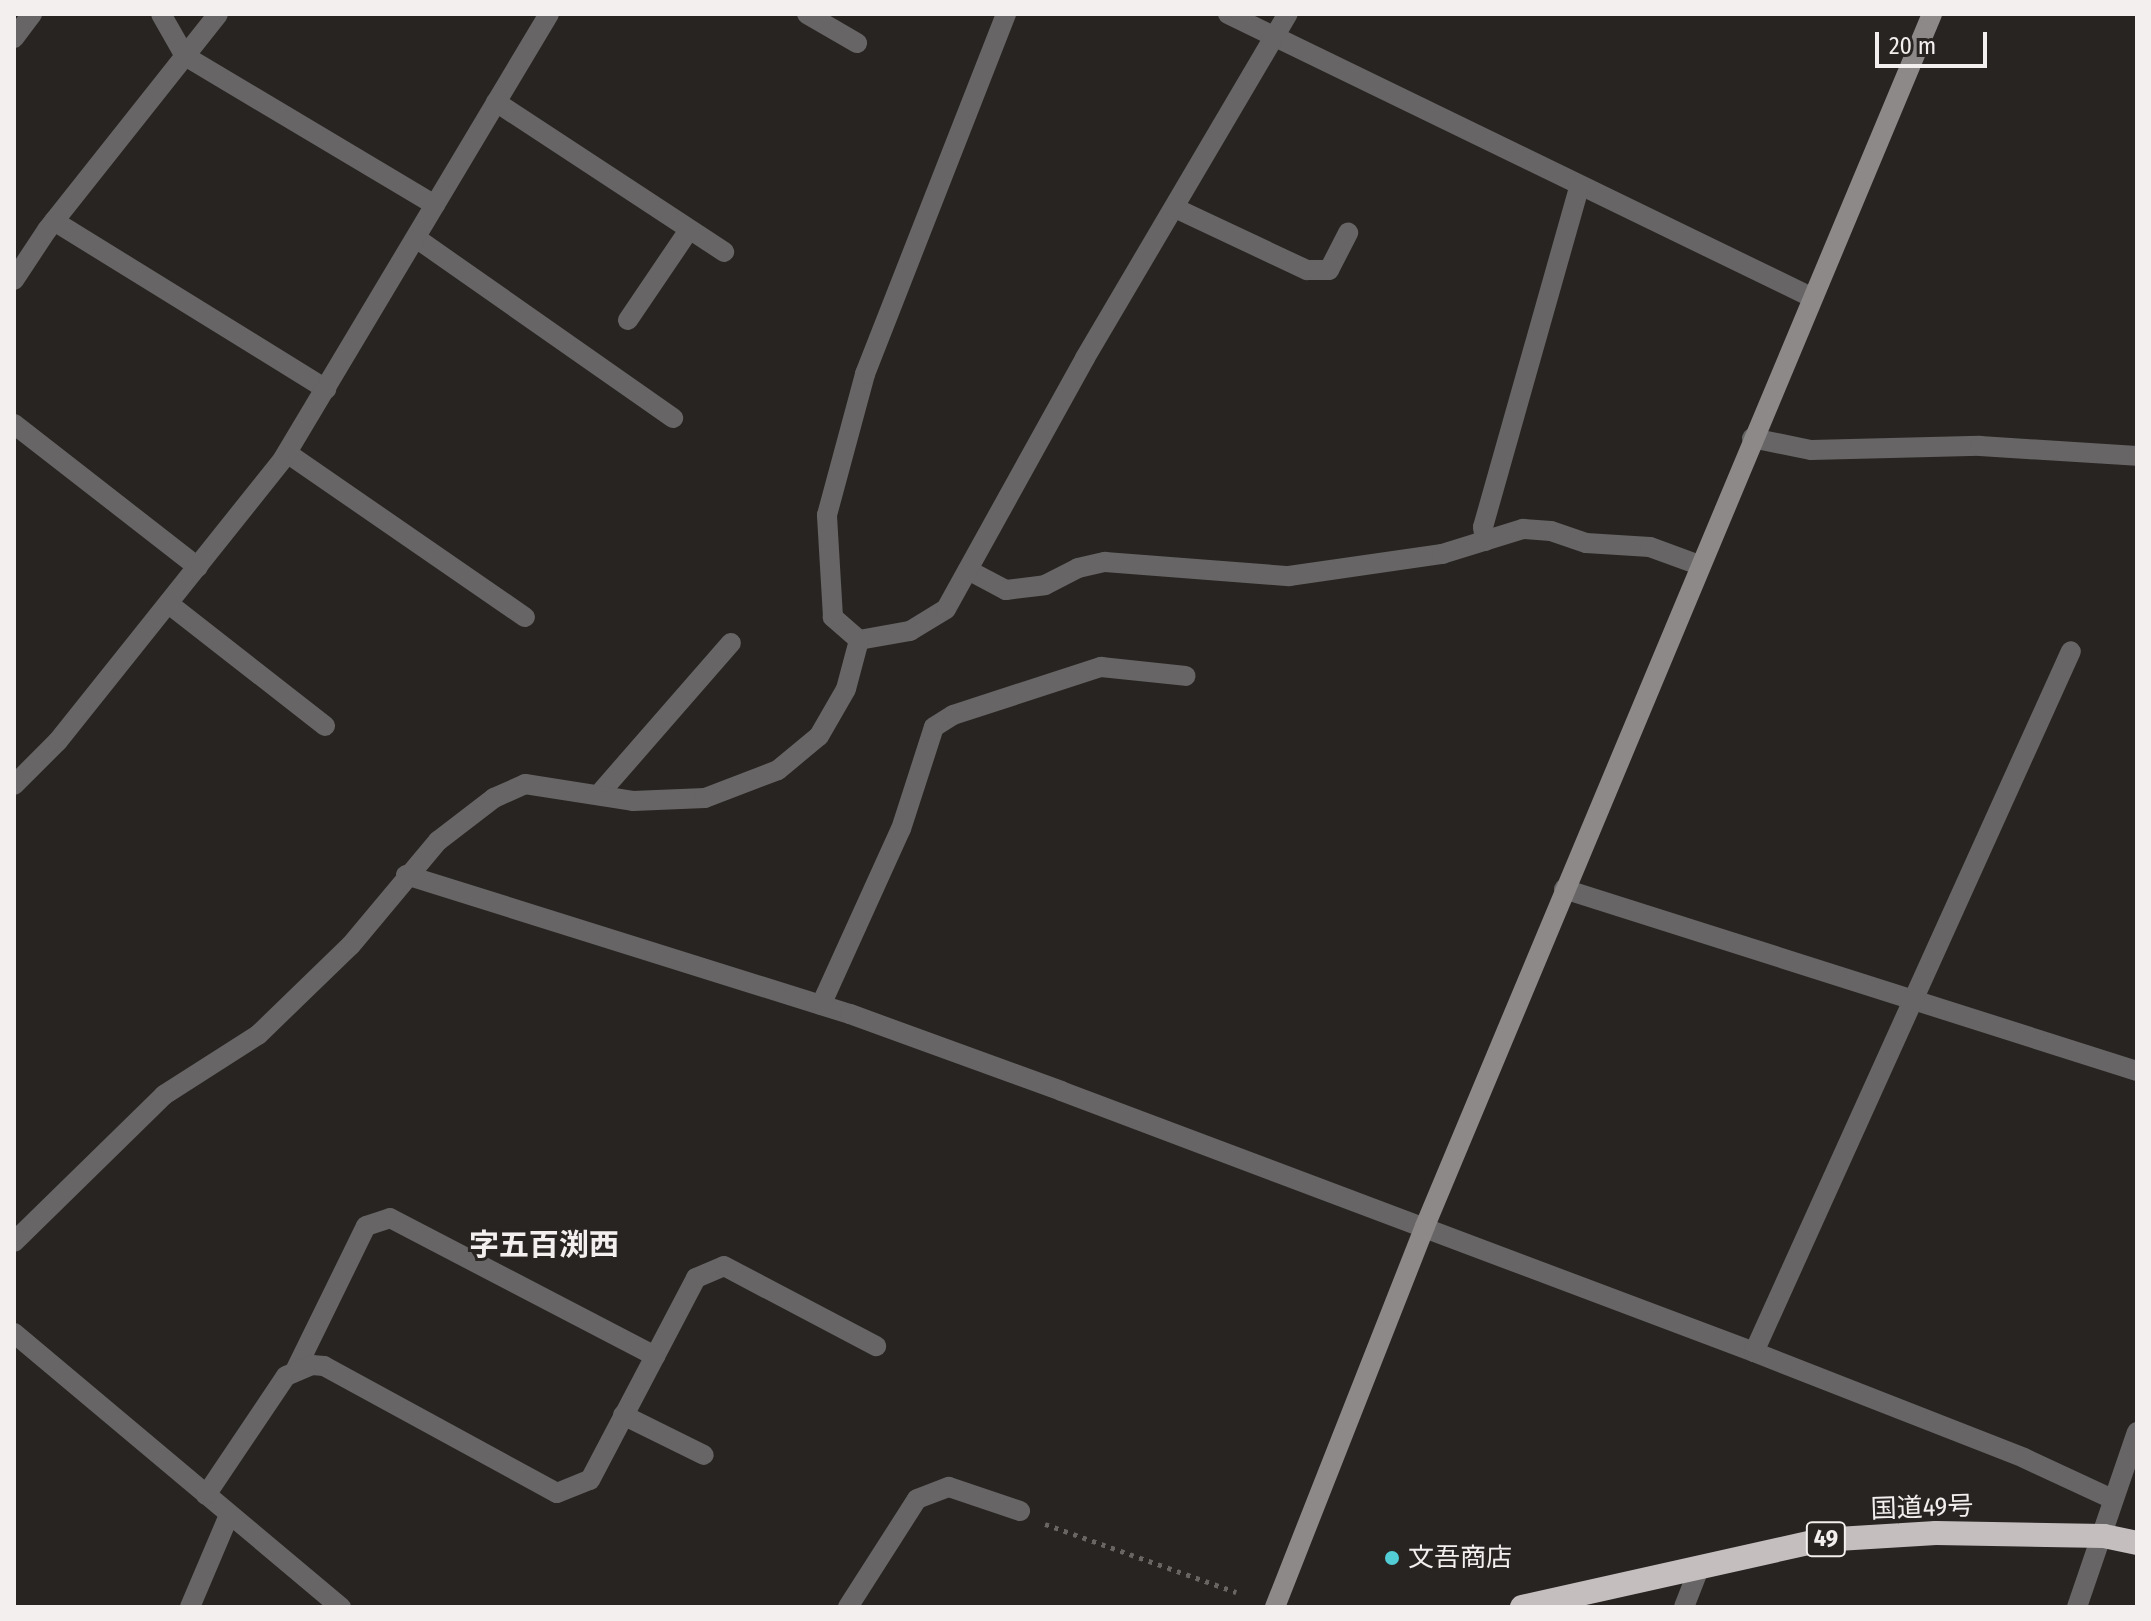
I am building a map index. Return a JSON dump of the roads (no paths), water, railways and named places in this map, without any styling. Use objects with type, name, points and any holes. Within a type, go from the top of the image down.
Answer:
[{"type":"highway","name":"国道49号","points":[[1522,1607],[1821,1540],[1936,1533],[2104,1536],[2137,1543]]},
{"type":"street","points":[[14,38],[32,14]]},
{"type":"street","points":[[161,14],[185,56],[435,205]]},
{"type":"street","points":[[14,280],[54,221],[218,14]]},
{"type":"street","points":[[807,14],[857,43]]},
{"type":"street","points":[[859,640],[833,617],[827,515],[865,374],[1006,14]]},
{"type":"street","points":[[1228,14],[1811,297]]},
{"type":"street","points":[[859,640],[910,631],[946,609],[1288,14]]},
{"type":"street","points":[[1275,1607],[1425,1226],[1752,438],[1932,14]]},
{"type":"street","points":[[14,785],[58,741],[287,453],[545,15]]},
{"type":"street","points":[[496,102],[724,252]]},
{"type":"street","points":[[1485,541],[1483,527],[1580,185]]},
{"type":"street","points":[[1175,208],[1307,270],[1329,270],[1348,233]]},
{"type":"street","points":[[54,221],[326,389]]},
{"type":"street","points":[[628,320],[689,230]]},
{"type":"street","points":[[416,238],[673,418]]},
{"type":"street","points":[[14,424],[198,567]]},
{"type":"street","points":[[1752,438],[1811,450],[1980,446],[2137,456]]},
{"type":"street","points":[[287,453],[525,617]]},
{"type":"street","points":[[968,570],[1006,590],[1045,585],[1105,562],[1289,576],[1442,554],[1523,529],[1551,531],[1586,543],[1650,547],[1699,565]]},
{"type":"street","points":[[169,604],[325,726]]},
{"type":"street","points":[[14,1242],[164,1095],[258,1035],[351,945],[406,875],[456,825],[508,791],[543,784],[633,801],[705,798],[778,770],[819,736],[837,709],[859,640]]},
{"type":"street","points":[[600,793],[731,643]]},
{"type":"street","points":[[1754,1352],[1910,999],[2071,651]]},
{"type":"street","points":[[821,1005],[901,829],[934,727],[953,715],[1101,667],[1186,676]]},
{"type":"street","points":[[406,875],[821,1005],[1425,1226],[2024,1458],[2110,1498]]},
{"type":"street","points":[[1564,889],[2137,1071]]},
{"type":"street","points":[[206,1495],[296,1369],[366,1226],[390,1218],[655,1356]]},
{"type":"street","points":[[296,1369],[324,1366],[557,1493],[590,1480],[696,1278],[724,1266],[876,1346]]},
{"type":"street","points":[[14,1333],[341,1607]]},
{"type":"street","points":[[623,1415],[704,1455]]},
{"type":"street","points":[[2077,1607],[2104,1536],[2110,1498],[2137,1432]]},
{"type":"street","points":[[848,1607],[917,1499],[949,1487],[1020,1511]]},
{"type":"street","points":[[190,1607],[229,1515]]},
{"type":"street","points":[[1684,1607],[1700,1566]]},
{"type":"place","name":"文吾商店","points":[[1392,1558]]},
{"type":"district","name":"字五百渕西","points":[[544,1245]]}]
